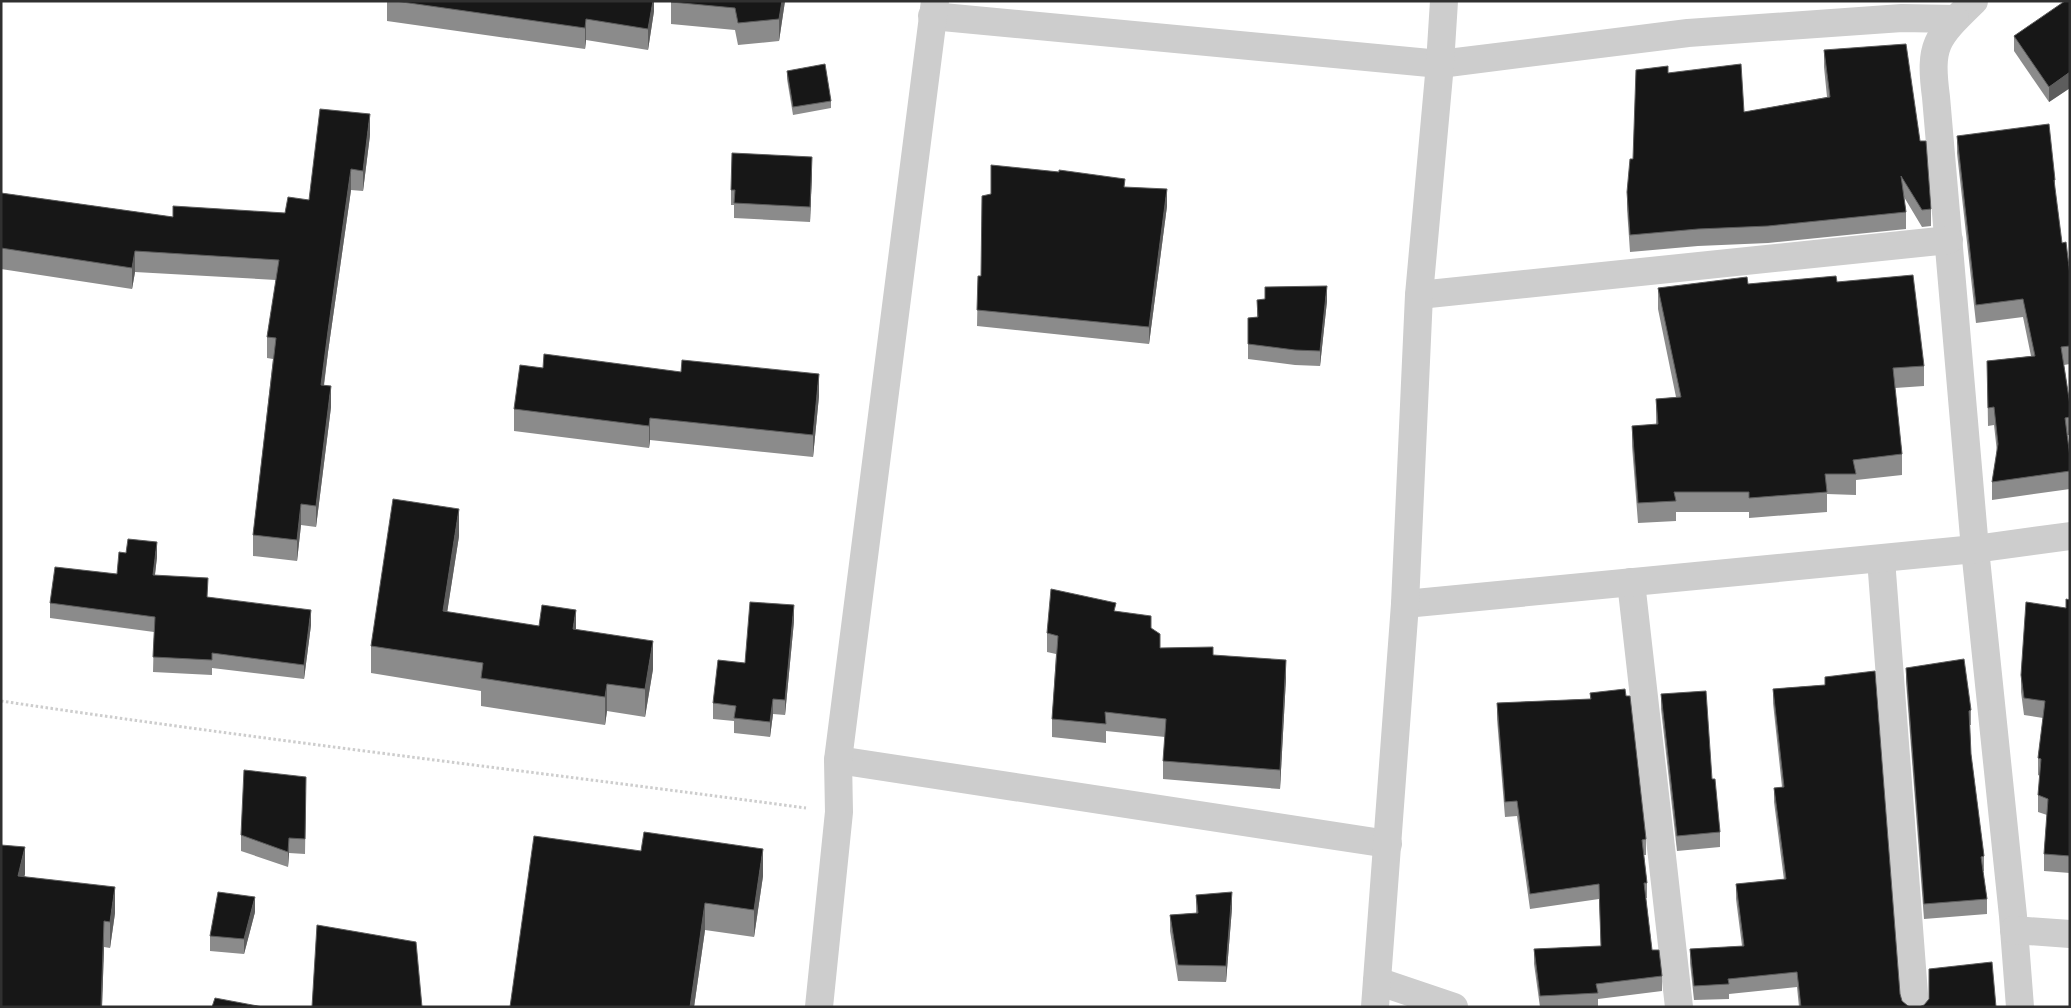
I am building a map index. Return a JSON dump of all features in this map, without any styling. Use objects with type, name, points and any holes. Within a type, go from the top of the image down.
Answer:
[{"type":"street","points":[[1444,1],[1440,64],[1418,295],[1405,604],[1376,994],[1454,1007]]},
{"type":"street","points":[[819,1007],[839,812],[838,760],[934,9],[1440,64],[1688,33],[1902,18],[1964,10]]},
{"type":"street","points":[[1964,10],[1942,35],[1934,51],[1932,68],[1949,240],[1975,549],[2014,930],[2020,1007]]},
{"type":"street","points":[[1418,295],[1949,240]]},
{"type":"street","points":[[1405,604],[1975,549],[2070,536]]},
{"type":"street","points":[[1881,558],[1915,1007]]},
{"type":"street","points":[[1631,582],[1679,1007]]},
{"type":"street","points":[[838,760],[1388,844]]},
{"type":"street","points":[[2014,930],[2070,934]]},
{"type":"path","points":[[1,701],[182,728],[839,812]]},
{"type":"building","points":[[395,1],[653,1],[648,29],[586,19],[585,28]]},
{"type":"building","points":[[671,1],[782,1],[779,19],[738,23],[735,8]]},
{"type":"building","points":[[2065,1],[2070,2],[2070,72],[2049,87],[2014,36]]},
{"type":"building","points":[[1906,44],[1920,141],[1926,141],[1931,209],[1922,210],[1901,176],[1906,212],[1768,226],[1698,229],[1630,235],[1627,192],[1630,159],[1633,159],[1636,70],[1668,66],[1668,73],[1741,64],[1744,112],[1830,97],[1824,50]]},
{"type":"building","points":[[825,64],[831,101],[793,107],[787,71]]},
{"type":"building","points":[[320,109],[370,114],[363,171],[351,169],[328,331],[321,385],[331,386],[316,506],[301,504],[297,540],[253,535],[276,338],[267,337],[279,260],[135,251],[132,268],[1,248],[1,193],[173,217],[173,206],[285,213],[288,197],[309,200]]},
{"type":"building","points":[[2049,124],[2062,243],[2066,242],[2070,275],[2070,346],[2061,347],[2070,405],[2070,417],[2065,418],[2070,471],[1992,482],[1998,444],[1994,407],[1988,408],[1987,361],[2035,356],[2023,299],[1976,305],[1957,136]]},
{"type":"building","points":[[732,153],[812,157],[810,207],[734,203],[735,190],[731,190]]},
{"type":"building","points":[[991,165],[1059,172],[1059,170],[1125,179],[1124,187],[1167,189],[1149,327],[977,310],[978,276],[981,276],[982,196],[991,194]]},
{"type":"building","points":[[1913,275],[1924,366],[1893,368],[1902,454],[1853,460],[1856,474],[1825,474],[1827,492],[1749,498],[1749,492],[1674,492],[1676,501],[1638,503],[1632,426],[1658,424],[1656,399],[1681,397],[1658,288],[1747,277],[1748,284],[1836,276],[1837,282]]},
{"type":"building","points":[[1327,286],[1320,351],[1248,344],[1248,318],[1258,317],[1257,300],[1265,299],[1265,287]]},
{"type":"building","points":[[544,354],[681,372],[682,360],[819,374],[813,435],[650,418],[649,426],[514,409],[520,365],[543,368]]},
{"type":"building","points":[[393,499],[459,509],[443,611],[539,626],[542,605],[576,610],[573,629],[653,641],[645,689],[607,684],[605,697],[481,678],[483,663],[371,646]]},
{"type":"building","points":[[128,539],[157,542],[153,575],[208,578],[207,597],[311,610],[304,665],[212,653],[212,660],[153,657],[155,617],[50,603],[55,567],[117,574],[119,552],[126,553]]},
{"type":"building","points":[[1051,589],[1116,603],[1114,611],[1151,616],[1151,628],[1160,634],[1160,648],[1213,647],[1213,655],[1286,660],[1280,770],[1163,761],[1166,719],[1105,712],[1106,724],[1052,719],[1058,636],[1047,633]]},
{"type":"building","points":[[2066,599],[2070,600],[2070,856],[2044,854],[2048,799],[2038,795],[2041,759],[2038,758],[2045,701],[2024,698],[2021,675],[2026,602],[2066,608]]},
{"type":"building","points":[[750,602],[794,605],[785,700],[773,699],[770,722],[734,718],[736,706],[713,703],[718,660],[745,663]]},
{"type":"building","points":[[1964,659],[1971,710],[1969,711],[1971,754],[1984,856],[1981,857],[1987,899],[1924,904],[1906,668]]},
{"type":"building","points":[[1875,671],[1900,994],[1902,1001],[1911,1007],[1801,1007],[1797,972],[1728,979],[1729,984],[1694,986],[1690,949],[1744,946],[1736,884],[1786,879],[1774,788],[1784,787],[1773,689],[1825,685],[1825,677]]},
{"type":"building","points":[[1625,689],[1626,696],[1630,696],[1646,839],[1642,840],[1647,883],[1644,883],[1652,950],[1659,950],[1662,976],[1596,984],[1598,993],[1540,996],[1534,949],[1601,946],[1599,884],[1530,894],[1517,801],[1505,802],[1497,703],[1591,699],[1590,693]]},
{"type":"building","points":[[1706,691],[1712,779],[1715,779],[1720,832],[1677,836],[1661,694]]},
{"type":"building","points":[[244,770],[306,777],[305,839],[289,838],[288,852],[241,835]]},
{"type":"building","points":[[644,832],[763,849],[754,910],[705,903],[690,1007],[510,1007],[534,836],[641,851]]},
{"type":"building","points":[[1,845],[25,847],[18,876],[115,887],[110,922],[104,921],[101,1007],[1,1007]]},
{"type":"building","points":[[218,892],[255,897],[244,939],[210,936]]},
{"type":"building","points":[[1232,892],[1226,966],[1178,965],[1170,915],[1198,913],[1196,895]]},
{"type":"building","points":[[317,925],[416,942],[422,1007],[312,1007]]},
{"type":"building","points":[[1992,962],[1996,1007],[1919,1007],[1924,1005],[1929,999],[1929,969]]},
{"type":"building","points":[[215,998],[263,1007],[212,1007]]}]
